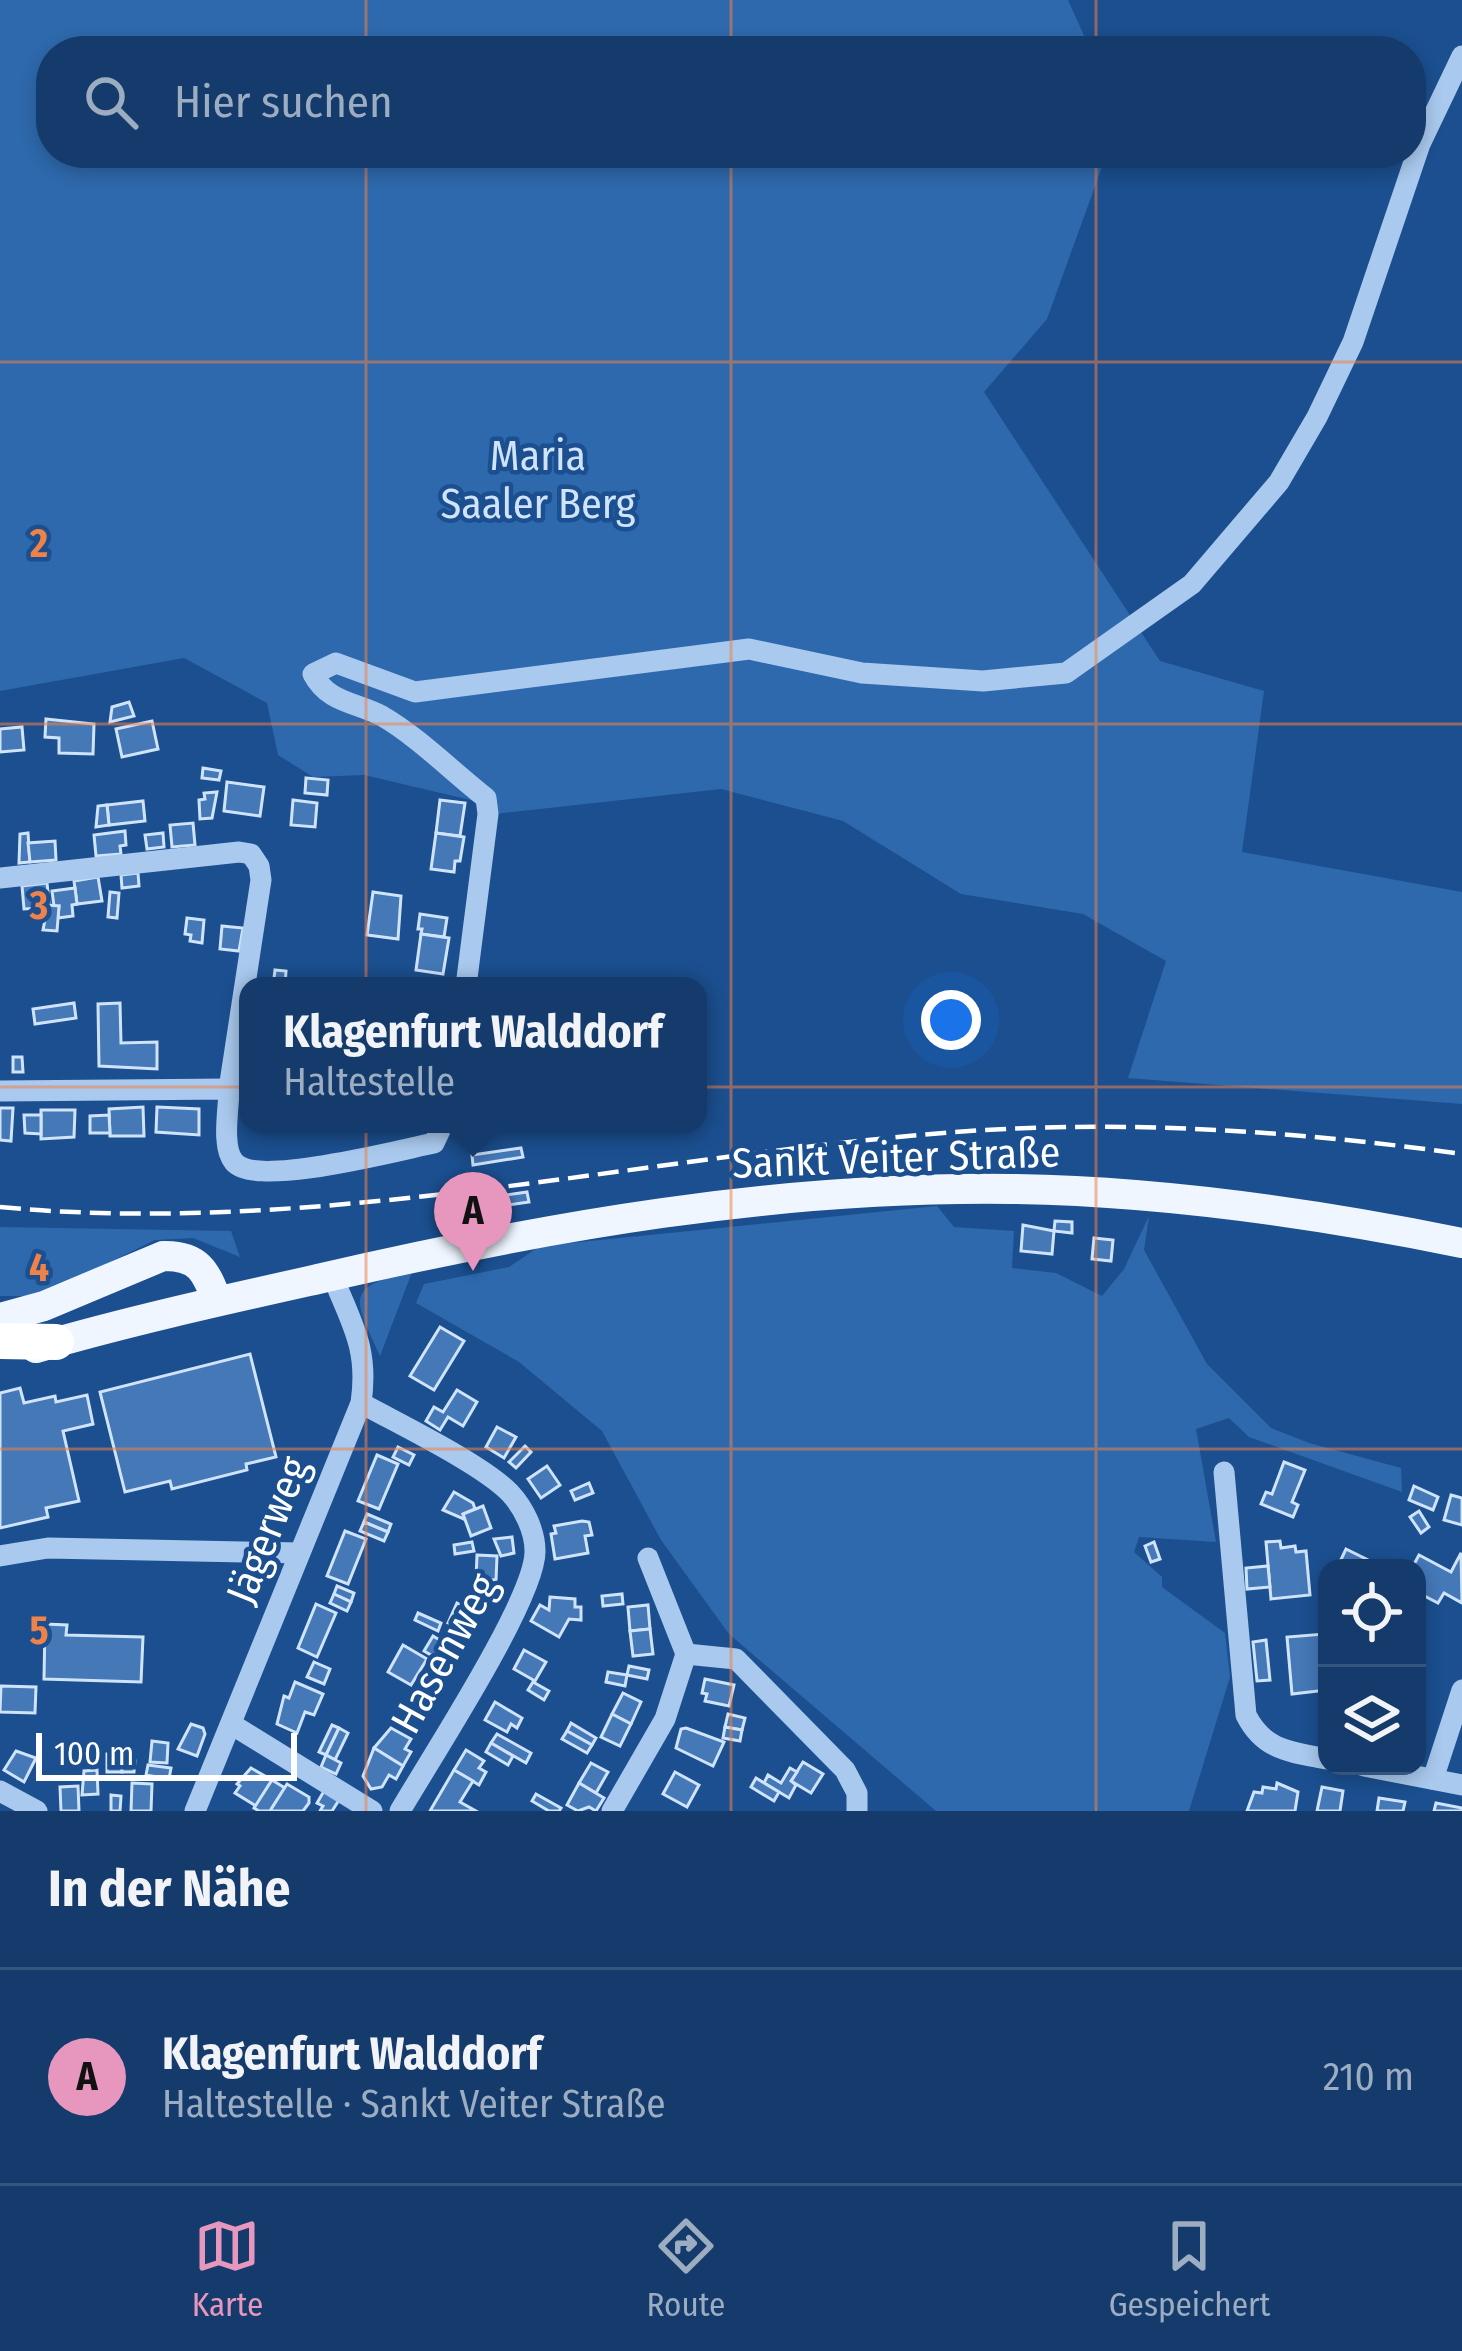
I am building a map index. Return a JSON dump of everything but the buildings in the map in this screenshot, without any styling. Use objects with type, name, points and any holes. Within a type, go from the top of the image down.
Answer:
[{"type":"highway","points":[[0,1341],[56,1342]]},
{"type":"main road","name":"Sankt Veiter Straße","points":[[0,1359],[217,1301],[491,1241],[669,1210],[844,1192],[1094,1192],[1224,1204],[1462,1243]]},
{"type":"main road","points":[[0,1318],[44,1306],[163,1256],[182,1256],[198,1263],[207,1272],[217,1301]]},
{"type":"street","points":[[1426,131],[1462,56]]},
{"type":"street","points":[[467,977],[488,814],[486,798],[383,716],[333,698],[319,687],[313,674],[336,663],[415,692],[749,649],[862,673],[983,681],[1066,673],[1192,584],[1279,482],[1353,342],[1412,168]]},
{"type":"street","points":[[0,878],[251,854],[261,880],[246,977]]},
{"type":"street","points":[[239,1024],[229,1089],[229,1151],[235,1163],[257,1174],[290,1172],[434,1143],[439,1133]]},
{"type":"street","points":[[0,1090],[229,1089]]},
{"type":"street","name":"Jägerweg","points":[[195,1811],[361,1403],[366,1368],[362,1348],[332,1275]]},
{"type":"street","name":"Hasenweg","points":[[361,1403],[495,1480],[523,1510],[536,1550],[516,1609],[400,1811]]},
{"type":"street","points":[[1224,1472],[1246,1715],[1252,1728],[1275,1749],[1318,1757]]},
{"type":"street","points":[[0,1556],[48,1548],[299,1553]]},
{"type":"street","points":[[612,1811],[665,1719],[686,1654],[648,1558]]},
{"type":"street","points":[[686,1654],[736,1659],[845,1770],[857,1793],[857,1811]]},
{"type":"street","points":[[1433,1779],[1462,1690]]},
{"type":"street","points":[[231,1724],[372,1811]]},
{"type":"street","points":[[1412,1775],[1462,1785]]},
{"type":"street","points":[[0,1791],[37,1811]]},
{"type":"green space","name":"Maria Saaler Berg","points":[[0,0],[1068,0],[1084,36],[36,36],[36,168],[1102,168],[1047,319],[984,392],[1160,661],[1264,691],[1242,852],[1462,892],[1462,1104],[1128,1078],[1166,961],[1083,914],[961,894],[843,821],[721,789],[495,814],[479,802],[364,775],[313,777],[278,755],[267,703],[184,658],[0,691]]},
{"type":"green space","points":[[937,1206],[954,1227],[1014,1231],[1012,1268],[1056,1273],[1102,1296],[1124,1269],[1149,1216],[1144,1250],[1207,1364],[1271,1428],[1401,1468],[1402,1492],[1249,1437],[1229,1418],[1196,1429],[1216,1542],[1139,1537],[1134,1552],[1162,1577],[1162,1587],[1225,1633],[1230,1677],[1189,1811],[936,1811],[729,1634],[661,1540],[602,1431],[519,1362],[416,1303],[424,1284],[509,1267],[540,1246]]},
{"type":"green space","points":[[0,1227],[231,1231],[240,1257],[193,1238],[155,1240],[55,1289],[32,1296],[0,1296]]},
{"type":"green space","points":[[412,1272],[380,1356],[360,1298],[374,1283]]},
{"type":"railway","points":[[0,1207],[115,1213],[345,1204],[806,1147],[1055,1127],[1259,1133],[1462,1154]]},
{"type":"place","name":"Klagenfurt Walddorf","points":[[473,1271]]}]
